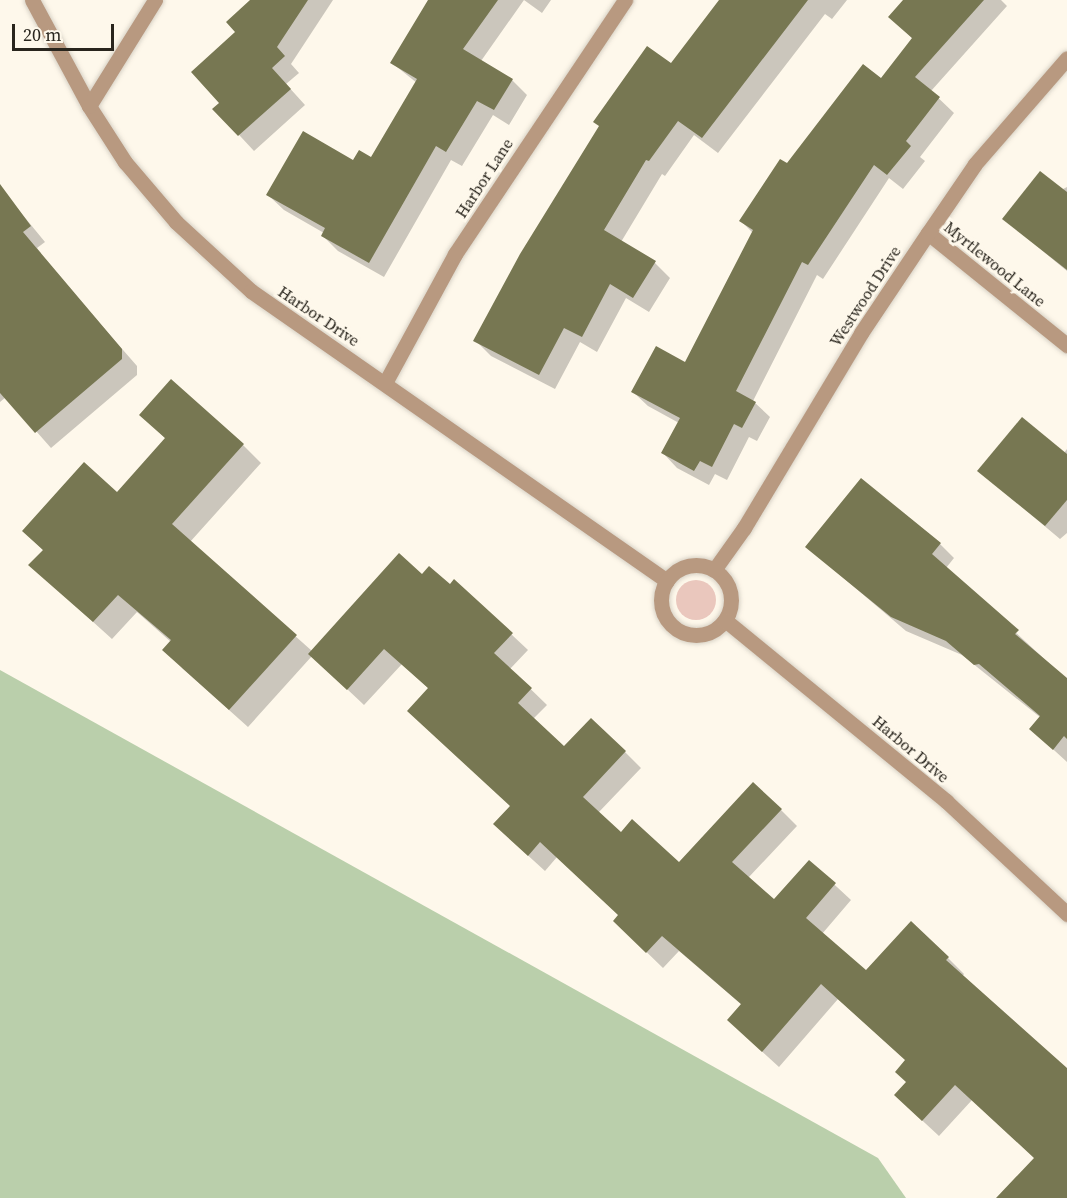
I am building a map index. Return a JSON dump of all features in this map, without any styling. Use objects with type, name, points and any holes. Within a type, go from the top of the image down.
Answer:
[{"type":"street","name":"Harbor Drive","points":[[32,0],[89,106],[126,162],[176,222],[251,291],[667,581]]},
{"type":"street","points":[[89,106],[155,0]]},
{"type":"street","name":"Harbor Lane","points":[[385,383],[456,254],[626,0]]},
{"type":"street","name":"Westwood Drive","points":[[714,570],[744,528],[861,333],[928,233],[975,165],[1067,58]]},
{"type":"street","name":"Myrtlewood Lane","points":[[928,233],[1067,345]]},
{"type":"street","points":[[696,564],[714,570],[729,586],[732,601],[724,620],[705,634],[689,635],[678,630],[662,610],[661,597],[667,581],[683,567],[696,564]]},
{"type":"street","name":"Harbor Drive","points":[[724,620],[946,801],[1067,914]]},
{"type":"shaded area","points":[[696,580],[710,586],[716,600],[710,614],[696,620],[682,614],[676,600],[682,586]]},
{"type":"shaded area","points":[[0,670],[878,1158],[906,1198],[0,1198]]},
{"type":"building","points":[[250,0],[308,0],[277,47],[285,56],[272,68],[291,89],[238,136],[212,109],[219,103],[191,72],[235,32],[226,22]]},
{"type":"building","points":[[428,0],[498,0],[463,49],[513,79],[494,110],[477,101],[446,152],[436,146],[369,263],[321,236],[325,228],[266,195],[303,131],[353,160],[359,150],[371,157],[417,79],[390,63]]},
{"type":"building","points":[[719,0],[808,0],[702,138],[678,121],[649,161],[646,160],[604,230],[656,261],[633,298],[610,284],[582,337],[564,328],[539,375],[473,341],[520,254],[599,126],[593,122],[647,46],[671,63]]},
{"type":"building","points":[[903,0],[984,0],[915,77],[940,97],[906,141],[911,146],[887,175],[874,165],[808,265],[802,262],[736,391],[756,402],[742,428],[734,424],[712,467],[700,461],[694,471],[661,453],[680,418],[631,392],[656,346],[685,362],[753,230],[739,221],[780,159],[787,163],[863,64],[881,78],[912,38],[888,17]]},
{"type":"building","points":[[1040,171],[1067,192],[1067,270],[1002,219]]},
{"type":"building","points":[[0,184],[31,226],[23,232],[122,349],[122,359],[35,433],[0,393]]},
{"type":"building","points":[[171,379],[244,444],[172,524],[297,635],[229,710],[162,650],[171,640],[118,595],[93,622],[28,565],[43,550],[22,531],[84,462],[117,492],[165,438],[139,415]]},
{"type":"building","points":[[1022,417],[1067,454],[1067,500],[1045,526],[977,471]]},
{"type":"building","points":[[861,478],[941,543],[932,554],[1019,630],[1015,634],[1067,678],[1067,739],[1064,736],[1053,750],[1029,729],[1040,716],[979,664],[974,665],[946,641],[891,617],[805,547]]},
{"type":"building","points":[[399,553],[422,574],[429,566],[450,584],[454,579],[513,633],[494,653],[532,688],[518,703],[564,746],[591,718],[626,751],[583,797],[621,832],[632,819],[679,862],[753,782],[782,809],[732,862],[774,899],[809,860],[836,883],[806,918],[866,970],[911,921],[949,957],[946,960],[1067,1068],[1067,1198],[996,1198],[1034,1158],[955,1085],[922,1121],[894,1095],[906,1082],[895,1072],[905,1060],[821,984],[762,1052],[727,1020],[741,1004],[662,936],[646,953],[613,921],[618,915],[540,842],[528,856],[493,824],[510,806],[407,711],[428,688],[384,649],[347,690],[308,654]]}]
